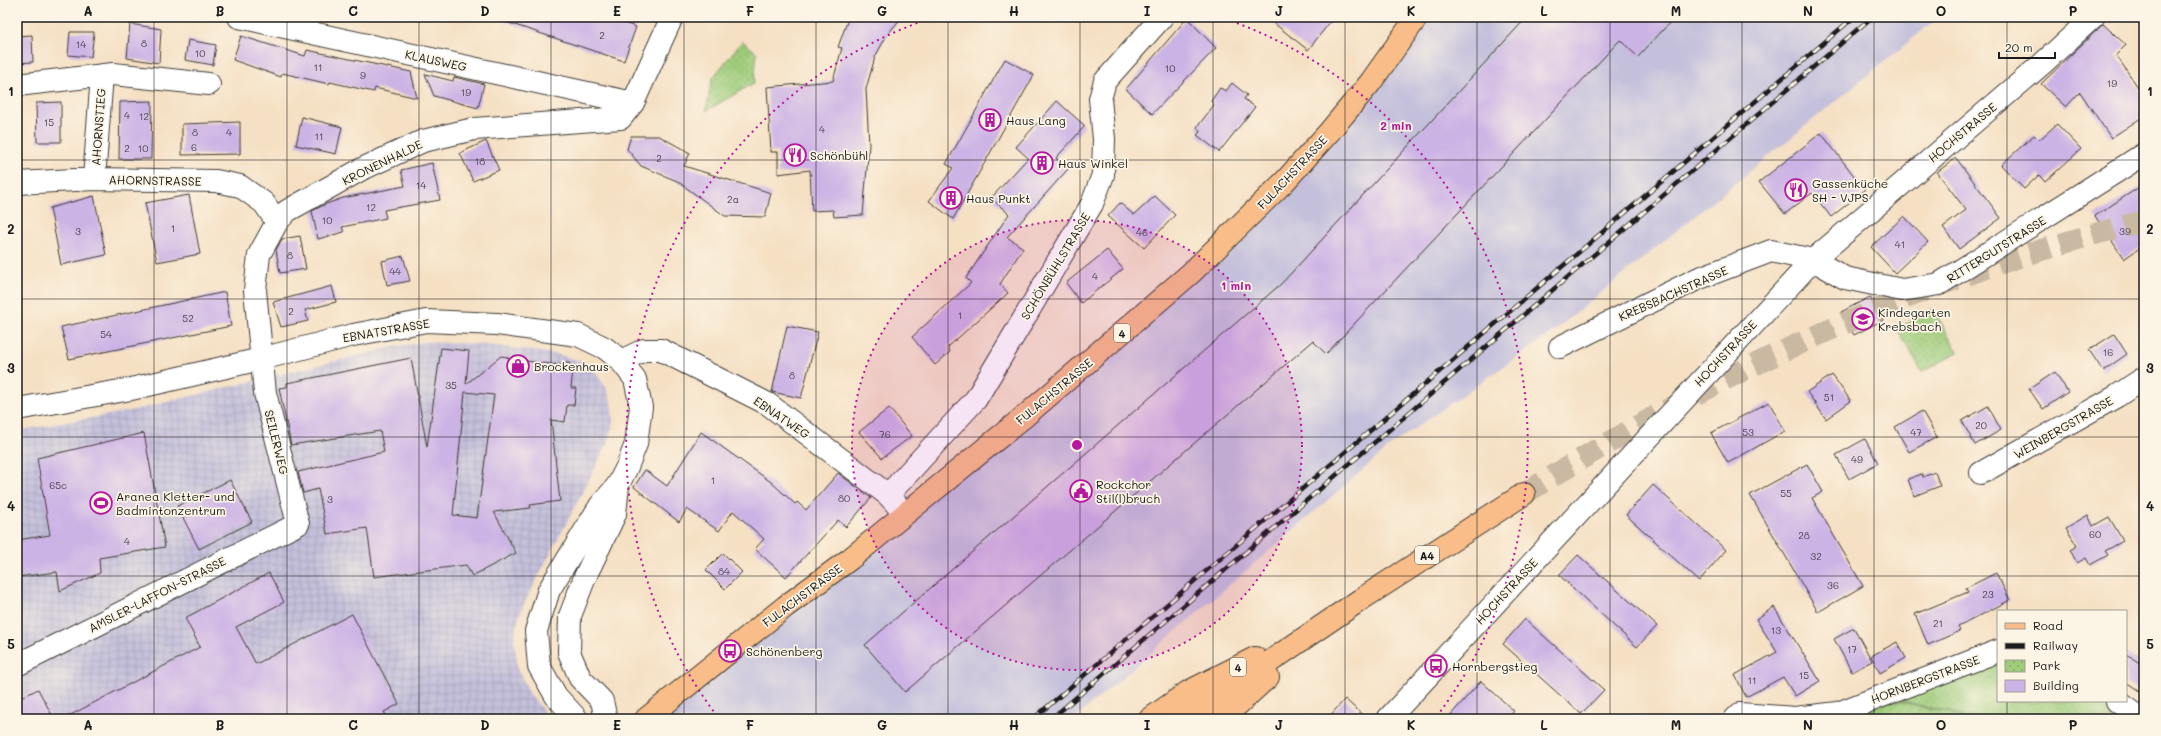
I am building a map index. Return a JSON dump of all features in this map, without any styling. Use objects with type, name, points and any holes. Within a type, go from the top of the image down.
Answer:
[{"type":"main road","name":"FULACHSTRASSE","points":[[646,719],[786,606],[850,558],[1024,416],[1130,326],[1238,229],[1285,181],[1330,131],[1370,83],[1417,17]]},
{"type":"main road","name":"A4","points":[[1186,719],[1330,621],[1524,494]]},
{"type":"main road","name":"4","points":[[1150,719],[1188,692],[1330,621]]},
{"type":"main road","name":"4","points":[[1222,719],[1330,621]]},
{"type":"street","name":"KLAUSWEG","points":[[239,17],[633,103]]},
{"type":"street","name":"KRONENHALDE","points":[[261,359],[255,290],[259,255],[277,222],[287,211],[362,169],[423,141],[474,129],[621,118],[633,103],[672,17]]},
{"type":"street","name":"SCHÖNBÜHLSTRASSE","points":[[888,495],[976,399],[1088,210],[1103,175],[1104,139],[1100,99],[1105,81],[1162,17]]},
{"type":"street","name":"HOCHSTRASSE","points":[[1388,719],[1813,260],[2042,64],[2093,17]]},
{"type":"street","points":[[17,85],[113,74],[209,84]]},
{"type":"street","name":"AHORNSTIEG","points":[[94,179],[102,75]]},
{"type":"street","name":"RITTERGUTSTRASSE","points":[[1813,260],[1845,278],[1902,290],[1939,284],[2144,154]]},
{"type":"street","name":"AHORNSTRASSE","points":[[17,183],[94,179],[216,181],[240,186],[264,203],[277,222]]},
{"type":"street","name":"KREBSBACHSTRASSE","points":[[1560,347],[1697,279],[1771,251],[1813,260]]},
{"type":"street","name":"EBNATSTRASSE","points":[[17,410],[131,389],[261,359],[352,335],[426,321],[497,324],[578,334],[605,348],[622,361],[635,379],[641,407],[636,444],[618,485],[600,506],[549,590],[536,631],[539,666],[556,696],[577,719]]},
{"type":"street","name":"EBNATWEG","points":[[622,361],[644,350],[661,350],[768,404],[888,495],[905,513]]},
{"type":"street","name":"SEILERWEG","points":[[261,359],[265,393],[298,524]]},
{"type":"street","name":"WEINBERGSTRASSE","points":[[1981,473],[2117,396],[2144,378]]},
{"type":"street","name":"EBNATSTRASSE","points":[[606,719],[602,701],[580,678],[569,652],[570,616],[585,577],[615,514],[618,485]]},
{"type":"street","name":"AMSLER-LAFFON-STRASSE","points":[[17,665],[298,524]]},
{"type":"street","name":"HORNBERGSTRASSE","points":[[1735,719],[1740,714],[1795,718],[1838,713],[1997,651]]},
{"type":"street","points":[[2118,702],[2142,719]]},
{"type":"shaded area","points":[[1417,17],[1939,17],[1549,335],[1394,443],[1074,719],[646,719],[1191,273]]},
{"type":"shaded area","points":[[425,342],[480,344],[556,354],[585,363],[594,370],[607,389],[611,400],[613,423],[607,445],[522,608],[517,624],[514,640],[518,670],[530,694],[550,719],[17,719],[17,431],[130,411],[393,347]]},
{"type":"green space","points":[[742,41],[757,53],[754,83],[706,111],[712,79]]},
{"type":"green space","points":[[1933,309],[1958,352],[1922,372],[1897,329]]},
{"type":"green space","points":[[1997,656],[1997,702],[2107,702],[2131,719],[1977,719],[1894,699]]},
{"type":"green space","points":[[1893,700],[1976,719],[1840,719]]},
{"type":"building","points":[[501,17],[605,17],[636,27],[624,61],[500,20]]},
{"type":"building","points":[[851,17],[902,17],[887,35],[875,57],[866,89],[869,145],[863,215],[834,217],[833,210],[812,211],[810,170],[778,174],[778,152],[771,152],[767,87],[833,81],[842,48],[838,47],[847,22]]},
{"type":"building","points":[[1266,17],[1334,17],[1308,50]]},
{"type":"building","points":[[1527,17],[1675,17],[1638,57],[1620,40],[1326,354],[1313,341],[905,692],[865,645],[1282,283]]},
{"type":"building","points":[[1187,18],[1216,48],[1152,114],[1126,89]]},
{"type":"building","points":[[130,24],[161,29],[159,63],[127,58]]},
{"type":"building","points":[[2103,24],[2126,45],[2116,55],[2144,96],[2144,116],[2111,138],[2080,92],[2066,107],[2041,84]]},
{"type":"building","points":[[70,32],[94,32],[91,57],[68,55]]},
{"type":"building","points":[[32,35],[33,62],[17,63],[17,36]]},
{"type":"building","points":[[241,36],[305,56],[307,50],[411,72],[417,98],[375,88],[374,92],[330,82],[329,84],[282,73],[281,77],[233,60]]},
{"type":"building","points":[[188,40],[216,45],[213,65],[185,60]]},
{"type":"building","name":"Haus Lang","points":[[1005,59],[1034,75],[953,219],[929,201],[953,168],[946,164]]},
{"type":"building","points":[[425,74],[453,81],[454,77],[484,84],[478,108],[434,96]]},
{"type":"building","points":[[1232,83],[1247,95],[1244,99],[1255,107],[1219,152],[1197,135],[1200,132],[1197,127],[1214,105],[1211,101],[1220,88],[1226,91]]},
{"type":"building","points":[[152,101],[151,159],[119,159],[120,102]]},
{"type":"building","points":[[1057,101],[1085,126],[1056,158],[1068,169],[1007,237],[1023,248],[1000,284],[1008,293],[948,347],[950,352],[935,365],[912,337],[971,283],[966,278],[1009,214],[991,198],[1028,158],[1016,147]]},
{"type":"building","points":[[61,102],[61,142],[37,142],[36,103]]},
{"type":"building","points":[[302,117],[342,127],[336,154],[296,145]]},
{"type":"building","points":[[240,122],[240,154],[182,155],[182,124]]},
{"type":"building","points":[[2057,124],[2081,149],[2045,182],[2039,175],[2024,189],[2001,165],[2034,135],[2039,140]]},
{"type":"building","points":[[1821,133],[1865,190],[1831,217],[1812,193],[1785,214],[1759,182]]},
{"type":"building","points":[[631,136],[659,136],[690,153],[684,166],[771,193],[765,217],[725,216],[677,181],[641,166],[627,149]]},
{"type":"building","points":[[486,141],[499,170],[473,181],[460,153]]},
{"type":"building","points":[[1956,158],[2001,218],[1959,249],[1943,227],[1966,210],[1937,172]]},
{"type":"building","points":[[432,163],[440,200],[384,210],[386,218],[342,227],[344,232],[318,239],[312,211],[343,198],[405,186],[401,170]]},
{"type":"building","points":[[2144,184],[2144,245],[2124,259],[2095,216]]},
{"type":"building","points":[[189,195],[200,254],[157,262],[145,203]]},
{"type":"building","points":[[94,196],[106,255],[61,265],[50,208]]},
{"type":"building","points":[[1155,196],[1175,215],[1144,248],[1108,216],[1120,203],[1134,215]]},
{"type":"building","points":[[1904,216],[1928,242],[1895,273],[1871,247]]},
{"type":"building","points":[[300,236],[306,269],[280,273],[276,250],[282,239]]},
{"type":"building","points":[[1107,250],[1123,269],[1081,303],[1066,283]]},
{"type":"building","points":[[403,256],[410,281],[387,285],[382,261]]},
{"type":"building","points":[[332,286],[336,302],[305,310],[308,321],[281,327],[273,302]]},
{"type":"building","points":[[225,292],[231,326],[69,359],[61,327]]},
{"type":"building","name":"Kindegarten Krebsbach","points":[[1870,297],[1883,320],[1854,335],[1841,312]]},
{"type":"building","points":[[787,326],[818,332],[801,398],[772,392]]},
{"type":"building","points":[[2114,334],[2127,354],[2103,371],[2089,350]]},
{"type":"building","points":[[441,348],[469,351],[466,384],[501,356],[509,359],[559,365],[569,363],[573,369],[571,388],[576,388],[574,405],[567,405],[565,422],[551,420],[560,501],[530,505],[531,508],[494,512],[516,553],[472,576],[466,565],[374,577],[367,528],[327,534],[318,489],[303,493],[298,472],[384,452],[380,431],[291,445],[279,388],[287,387],[287,383],[411,358],[427,447]],"holes":[[[465,392],[494,395],[477,518],[453,515]]]},
{"type":"building","points":[[2055,372],[2068,392],[2043,409],[2029,389]]},
{"type":"building","points":[[1832,375],[1851,401],[1826,419],[1807,392]]},
{"type":"building","points":[[1769,402],[1785,431],[1728,463],[1711,433]]},
{"type":"building","points":[[1988,406],[2001,430],[1975,445],[1962,421]]},
{"type":"building","points":[[889,408],[912,436],[882,458],[859,432]]},
{"type":"building","points":[[1922,411],[1937,437],[1909,452],[1895,427]]},
{"type":"building","points":[[701,432],[771,482],[795,504],[797,502],[806,510],[838,473],[871,498],[846,527],[838,520],[786,577],[755,549],[764,539],[733,511],[719,531],[687,509],[679,522],[634,487],[645,470],[667,486]]},
{"type":"building","name":"Aranea Kletter- und Badmintonzentrum","points":[[144,433],[165,547],[99,558],[100,573],[60,591],[57,572],[17,577],[17,540],[50,535],[37,458]]},
{"type":"building","points":[[1865,439],[1878,463],[1849,479],[1836,455]]},
{"type":"building","points":[[1807,464],[1823,492],[1812,498],[1863,586],[1818,612],[1750,495]]},
{"type":"building","points":[[1935,472],[1940,486],[1914,496],[1908,479],[1922,474],[1923,477]]},
{"type":"building","points":[[230,480],[252,522],[199,549],[177,506]]},
{"type":"building","points":[[1653,485],[1726,550],[1699,581],[1626,515]]},
{"type":"building","points":[[2088,515],[2093,526],[2109,517],[2123,541],[2105,551],[2108,555],[2090,565],[2086,558],[2077,563],[2070,550],[2077,546],[2066,528]]},
{"type":"building","points":[[723,553],[742,572],[725,589],[706,570]]},
{"type":"building","points":[[1578,555],[1657,626],[1637,647],[1559,575]]},
{"type":"building","points":[[269,573],[284,602],[236,627],[256,664],[352,614],[399,704],[384,712],[388,719],[63,719],[200,647],[185,618]]},
{"type":"building","points":[[1996,573],[2010,600],[1958,627],[1960,631],[1928,645],[1915,614],[1968,592],[1966,588]]},
{"type":"building","points":[[1774,607],[1820,681],[1795,696],[1783,677],[1746,697],[1735,675],[1777,652],[1756,619]]},
{"type":"building","points":[[1525,619],[1604,690],[1581,714],[1503,644]]},
{"type":"building","points":[[1854,628],[1872,661],[1852,672],[1834,639]]},
{"type":"building","points":[[1897,642],[1906,658],[1880,673],[1871,656]]},
{"type":"building","points":[[2127,655],[2144,666],[2144,694],[2127,683]]},
{"type":"building","points":[[1481,681],[1514,711],[1507,719],[1447,719]]},
{"type":"building","points":[[38,689],[54,719],[17,719],[17,700]]},
{"type":"building","points":[[1345,699],[1367,719],[1327,719]]},
{"type":"tunnel","points":[[1524,494],[1596,450],[1671,408],[1746,369],[1823,333],[1902,300],[1981,270],[2062,244],[2144,221]]},
{"type":"railway","points":[[1033,719],[1854,17]]},
{"type":"railway","points":[[1051,719],[1872,17]]},
{"type":"place","name":"Haus Lang","points":[[990,120]]},
{"type":"place","name":"Schönbühl","points":[[795,155]]},
{"type":"place","name":"Haus Winkel","points":[[1042,163]]},
{"type":"place","name":"Gassenküche SH - VJPS","points":[[1796,190]]},
{"type":"place","name":"Haus Punkt","points":[[951,198]]},
{"type":"place","name":"Kindegarten Krebsbach","points":[[1863,319]]},
{"type":"place","name":"Brockenhaus","points":[[518,366]]},
{"type":"place","name":"Rockchor Stil(l)bruch","points":[[1081,491]]},
{"type":"place","name":"Aranea Kletter- und Badmintonzentrum","points":[[101,503]]},
{"type":"place","name":"Schönenberg","points":[[730,651]]},
{"type":"place","name":"Hornbergstieg","points":[[1436,666]]}]
